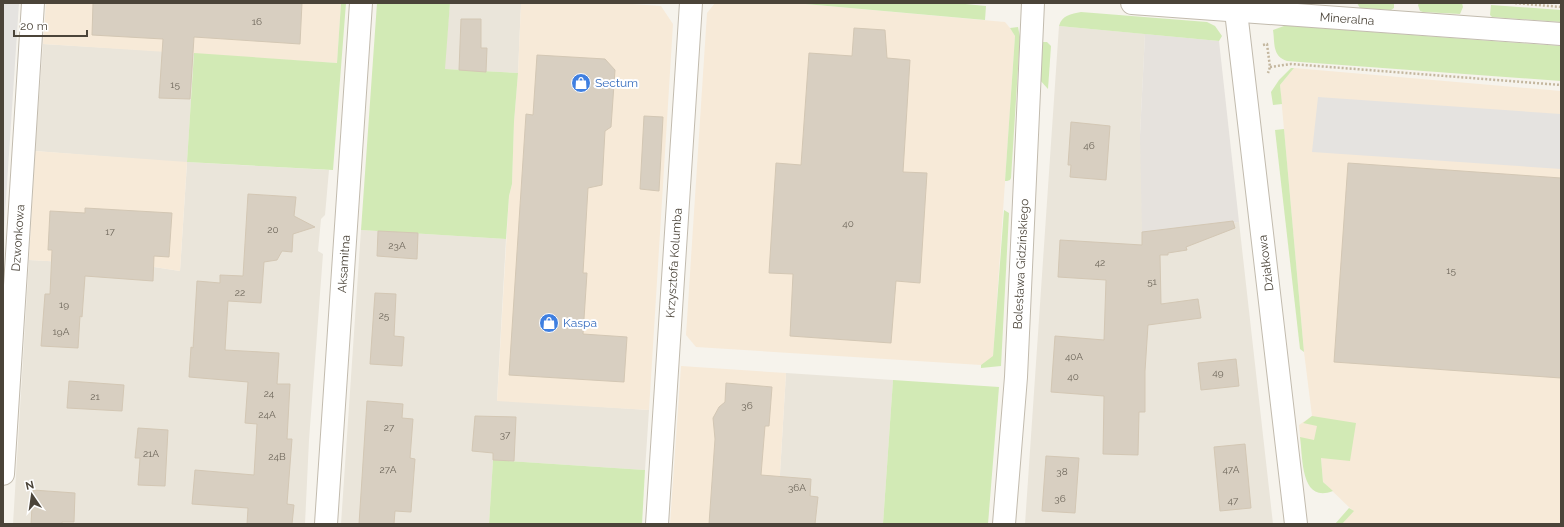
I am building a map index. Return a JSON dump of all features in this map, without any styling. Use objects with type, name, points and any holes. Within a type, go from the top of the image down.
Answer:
[{"type":"street","name":"Dzwonkowa","points":[[3,474],[33,3]]},
{"type":"street","name":"Aksamitna","points":[[326,524],[361,3]]},
{"type":"street","name":"Krzysztofa Kolumba","points":[[657,524],[691,3]]},
{"type":"street","name":"Bolesława Gidzińskiego","points":[[1004,524],[1016,377],[1033,3]]},
{"type":"street","name":"Mineralna","points":[[1132,3],[1236,7],[1561,34]]},
{"type":"street","name":"Działkowa","points":[[1236,7],[1296,524]]},
{"type":"path","points":[[1515,3],[1561,7]]},
{"type":"path","points":[[1270,67],[1291,64],[1561,85]]},
{"type":"shaded area","points":[[3,3],[19,3],[3,244]]},
{"type":"shaded area","points":[[46,3],[341,3],[337,63],[43,44]]},
{"type":"shaded area","points":[[450,3],[521,3],[518,73],[444,69]]},
{"type":"shaded area","points":[[521,3],[618,3],[661,6],[673,24],[649,410],[497,401],[509,196],[512,184]]},
{"type":"shaded area","points":[[715,3],[794,3],[1005,22],[1010,28],[1015,36],[993,357],[981,365],[696,347],[686,335],[707,13]]},
{"type":"shaded area","points":[[1059,26],[1145,34],[1140,135],[1208,224],[1239,222],[1273,524],[1025,524]]},
{"type":"shaded area","points":[[1145,34],[1219,41],[1239,222],[1142,232],[1140,135]]},
{"type":"shaded area","points":[[43,44],[194,53],[187,162],[329,170],[325,215],[321,219],[318,251],[323,254],[309,440],[305,524],[13,524],[29,260],[154,267],[180,271],[187,163],[35,151]]},
{"type":"shaded area","points":[[1294,68],[1561,91],[1561,524],[1342,524],[1353,511],[1323,482],[1321,458],[1302,455],[1299,425],[1312,416],[1304,352],[1280,85]]},
{"type":"shaded area","points":[[1318,97],[1561,114],[1561,169],[1312,152]]},
{"type":"shaded area","points":[[35,151],[187,162],[180,271],[154,267],[29,260]]},
{"type":"shaded area","points":[[361,230],[506,239],[497,400],[649,410],[645,470],[493,460],[489,524],[341,524]]},
{"type":"shaded area","points":[[681,366],[786,373],[777,524],[670,524]]},
{"type":"shaded area","points":[[786,373],[893,380],[883,524],[777,524]]},
{"type":"green space","points":[[341,3],[346,3],[333,170],[187,162],[194,53],[337,63]]},
{"type":"green space","points":[[377,3],[450,3],[445,69],[518,73],[514,122],[512,184],[509,196],[506,239],[361,230]]},
{"type":"green space","points":[[794,3],[955,3],[986,6],[985,20]]},
{"type":"green space","points":[[1357,3],[1394,3],[1394,8],[1391,10],[1360,8]]},
{"type":"green space","points":[[1419,3],[1462,3],[1463,7],[1460,14],[1423,12],[1420,11],[1418,5]]},
{"type":"green space","points":[[1491,5],[1561,10],[1561,22],[1492,17],[1490,15]]},
{"type":"green space","points":[[1081,12],[1207,22],[1215,26],[1222,36],[1219,41],[1059,26],[1062,19],[1065,17],[1070,14]]},
{"type":"green space","points":[[1284,26],[1561,46],[1561,81],[1287,61],[1279,56],[1275,48],[1273,30]]},
{"type":"green space","points":[[1018,27],[1020,37],[1011,178],[1010,180],[1005,181],[1015,36],[1010,28]]},
{"type":"green space","points":[[1042,42],[1047,42],[1051,46],[1048,89],[1039,79]]},
{"type":"green space","points":[[1291,68],[1294,68],[1280,85],[1282,104],[1273,105],[1271,92],[1279,80]]},
{"type":"green space","points":[[1284,129],[1304,352],[1300,349],[1275,130]]},
{"type":"green space","points":[[1004,210],[1009,213],[1001,366],[981,368],[981,365],[993,356]]},
{"type":"green space","points":[[893,380],[999,387],[988,524],[883,524]]},
{"type":"green space","points":[[1312,416],[1356,423],[1350,461],[1321,458],[1323,482],[1333,491],[1322,493],[1314,491],[1309,485],[1305,476],[1300,437],[1314,440],[1317,426],[1303,423]]},
{"type":"green space","points":[[493,460],[645,470],[642,524],[489,524]]},
{"type":"green space","points":[[1349,508],[1354,511],[1342,524],[1335,524]]},
{"type":"building","points":[[93,3],[302,3],[300,44],[194,37],[190,99],[159,98],[163,39],[92,35]]},
{"type":"building","points":[[461,19],[481,19],[481,48],[487,48],[486,72],[459,70]]},
{"type":"building","points":[[854,28],[885,30],[887,58],[910,60],[903,172],[927,173],[920,283],[896,281],[891,343],[790,336],[793,274],[769,273],[776,163],[801,165],[809,53],[852,56]]},
{"type":"building","points":[[537,55],[605,59],[615,70],[611,127],[605,131],[602,185],[588,188],[583,273],[587,273],[583,334],[627,337],[624,382],[509,375],[526,114],[533,115]]},
{"type":"building","points":[[644,116],[663,117],[659,191],[640,189]]},
{"type":"building","points":[[1071,122],[1110,126],[1106,180],[1070,177],[1071,165],[1068,165]]},
{"type":"building","points":[[1348,163],[1561,178],[1561,378],[1334,362]]},
{"type":"building","points":[[248,194],[296,197],[294,216],[315,227],[293,234],[292,252],[282,251],[277,260],[264,262],[261,303],[228,301],[225,350],[279,353],[277,384],[290,384],[287,439],[292,439],[287,504],[294,505],[292,524],[247,524],[248,508],[192,504],[195,470],[254,475],[257,424],[245,423],[248,382],[189,377],[191,347],[193,348],[197,281],[220,283],[220,275],[243,276]]},
{"type":"building","points":[[85,208],[172,213],[169,257],[154,256],[153,281],[85,276],[78,348],[41,346],[45,294],[50,294],[52,250],[48,250],[50,211],[85,213]]},
{"type":"building","points":[[1233,221],[1235,228],[1186,247],[1187,250],[1168,253],[1168,255],[1160,255],[1161,304],[1198,299],[1201,318],[1148,325],[1145,371],[1145,412],[1139,412],[1138,455],[1103,454],[1104,396],[1051,392],[1055,336],[1104,340],[1106,280],[1058,277],[1060,240],[1142,245],[1142,232]]},
{"type":"building","points":[[378,231],[418,233],[417,259],[377,256]]},
{"type":"building","points":[[375,293],[396,294],[394,336],[404,337],[402,366],[370,364]]},
{"type":"building","points":[[1236,359],[1239,386],[1201,390],[1198,363]]},
{"type":"building","points":[[69,381],[124,385],[122,411],[67,408]]},
{"type":"building","points":[[726,383],[772,387],[769,426],[765,426],[761,475],[811,479],[810,496],[818,497],[815,524],[709,524],[715,439],[713,418],[719,407],[725,402]]},
{"type":"building","points":[[367,401],[403,404],[402,418],[413,419],[410,458],[415,459],[411,512],[395,511],[394,524],[359,524]]},
{"type":"building","points":[[475,416],[516,417],[514,461],[493,460],[493,453],[472,451]]},
{"type":"building","points":[[138,428],[168,430],[165,486],[138,485],[140,458],[135,458]]},
{"type":"building","points":[[1245,444],[1251,508],[1220,511],[1214,447]]},
{"type":"building","points":[[1046,456],[1079,458],[1075,513],[1042,511]]},
{"type":"building","points":[[33,490],[75,493],[74,522],[62,522],[62,524],[31,524]]},
{"type":"place","name":"Sectum","points":[[581,83]]},
{"type":"place","name":"Kaspa","points":[[549,323]]}]
